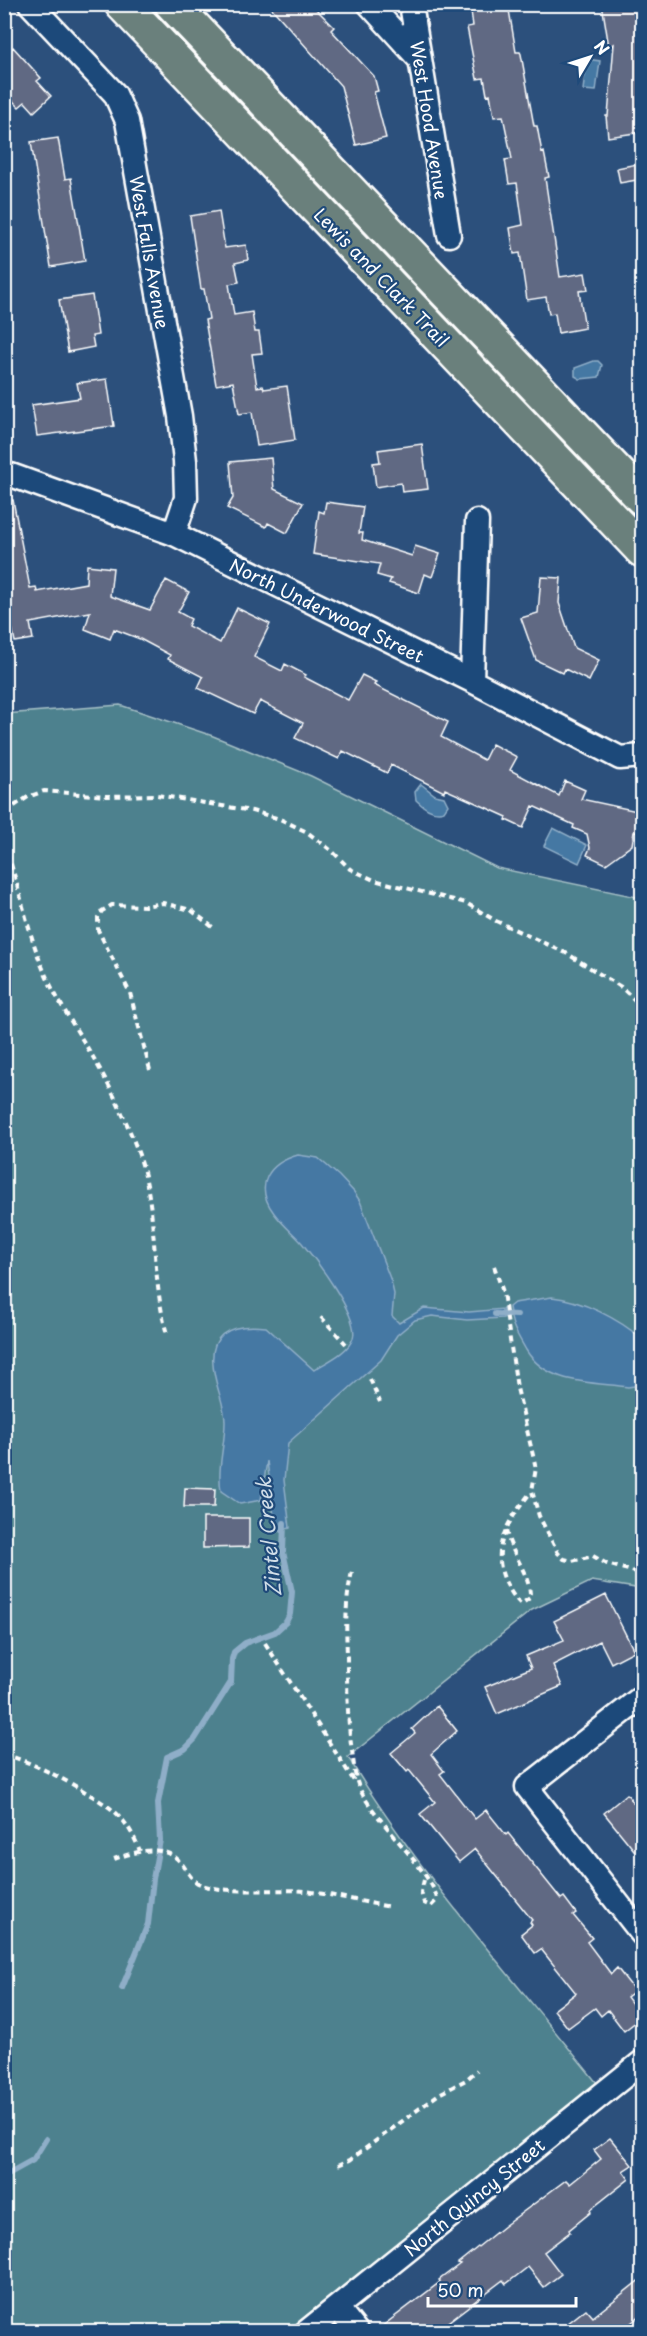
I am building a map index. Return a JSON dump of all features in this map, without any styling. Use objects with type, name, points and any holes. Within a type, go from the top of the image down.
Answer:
[{"type":"highway","name":"Lewis and Clark Trail","points":[[122,4],[642,550]]},
{"type":"highway","name":"Lewis and Clark Trail","points":[[172,4],[642,498]]},
{"type":"street","name":"West Falls Avenue","points":[[30,4],[115,94],[127,121],[180,416],[186,498],[174,534]]},
{"type":"street","points":[[369,4],[420,60]]},
{"type":"street","name":"West Hood Avenue","points":[[411,4],[450,235]]},
{"type":"street","name":"North Underwood Street","points":[[4,475],[11,475],[174,534],[472,681],[620,758],[642,756]]},
{"type":"street","points":[[472,681],[477,521]]},
{"type":"street","points":[[642,1697],[527,1787],[642,1934]]},
{"type":"street","name":"North Quincy Street","points":[[306,2331],[642,2062]]},
{"type":"street","points":[[337,2307],[357,2331]]},
{"type":"path","points":[[4,823],[8,810],[44,790],[105,796],[157,795],[252,811],[280,819],[307,832],[332,851],[350,869],[374,880],[466,903],[496,921],[566,953],[621,987],[642,1007]]},
{"type":"path","points":[[4,844],[48,980],[110,1089],[139,1155],[148,1185],[156,1282],[167,1334]]},
{"type":"path","points":[[150,1070],[130,993],[98,930],[98,917],[102,911],[112,905],[145,906],[163,903],[191,910],[216,929]]},
{"type":"path","points":[[494,1266],[503,1292],[517,1389],[536,1468],[532,1491],[506,1530],[498,1554],[507,1586],[521,1604],[530,1598],[530,1593],[519,1563],[508,1543],[506,1530]]},
{"type":"path","points":[[321,1317],[346,1344]]},
{"type":"path","points":[[370,1379],[380,1402]]},
{"type":"path","points":[[532,1491],[546,1530],[558,1553],[564,1559],[572,1561],[593,1556],[607,1564],[642,1574]]},
{"type":"path","points":[[352,1572],[347,1590],[346,1703],[358,1787]]},
{"type":"path","points":[[265,1643],[358,1787],[425,1876],[436,1893],[437,1900],[431,1906],[423,1903],[421,1898],[425,1876]]},
{"type":"path","points":[[4,1755],[20,1758],[114,1812],[127,1825],[140,1851]]},
{"type":"path","points":[[114,1859],[151,1850],[178,1860],[189,1875],[202,1885],[229,1890],[277,1889],[307,1892],[391,1907]]},
{"type":"path","points":[[338,2165],[357,2156],[439,2094],[466,2080],[477,2070]]},
{"type":"green space","points":[[120,705],[213,736],[311,776],[497,868],[642,898],[642,1589],[592,1581],[532,1610],[348,1757],[404,1842],[435,1883],[597,2083],[287,2331],[5,2331],[5,714]]},
{"type":"water","points":[[587,59],[600,61],[596,91],[583,90]]},
{"type":"water","points":[[594,361],[602,365],[599,377],[580,379],[575,376],[575,368]]},
{"type":"water","points":[[421,784],[435,795],[444,797],[448,805],[444,811],[432,811],[416,800],[415,792]]},
{"type":"water","points":[[553,828],[587,845],[579,863],[544,846]]},
{"type":"water","points":[[298,1155],[318,1158],[339,1176],[360,1201],[391,1281],[394,1294],[392,1316],[399,1323],[424,1308],[469,1312],[503,1309],[503,1318],[467,1320],[432,1316],[415,1320],[397,1335],[381,1360],[288,1443],[284,1480],[290,1528],[276,1532],[267,1461],[261,1500],[240,1504],[221,1491],[220,1473],[225,1416],[215,1377],[213,1350],[222,1334],[231,1330],[252,1326],[266,1327],[314,1370],[342,1353],[353,1338],[350,1317],[344,1303],[317,1262],[280,1221],[268,1203],[265,1193],[267,1176],[279,1164]]},
{"type":"water","points":[[552,1297],[588,1306],[622,1324],[642,1339],[642,1379],[634,1386],[628,1387],[571,1380],[546,1370],[535,1361],[515,1330],[509,1307],[514,1303]]},
{"type":"building","points":[[268,4],[311,4],[334,27],[331,30],[374,76],[378,91],[374,92],[386,138],[356,145],[341,86]]},
{"type":"building","points":[[470,4],[508,4],[516,52],[521,54],[534,126],[537,126],[549,177],[545,178],[560,277],[585,273],[588,290],[579,291],[585,328],[558,333],[555,313],[549,314],[546,297],[527,300],[520,253],[514,254],[510,228],[523,225],[517,183],[509,184],[505,160],[512,159],[503,116],[494,117],[490,94],[487,95],[484,78],[477,79],[467,27],[473,26]]},
{"type":"building","points":[[602,4],[642,4],[642,132],[608,137],[606,116],[608,116],[614,44],[609,47]]},
{"type":"building","points":[[13,47],[41,78],[37,81],[51,96],[34,112],[25,102],[19,107],[4,92],[4,55]]},
{"type":"building","points":[[58,138],[65,179],[71,178],[85,261],[51,267],[31,142]]},
{"type":"building","points":[[642,163],[642,179],[620,183],[617,168]]},
{"type":"building","points":[[219,211],[225,248],[246,245],[248,260],[235,263],[239,282],[229,284],[234,315],[252,312],[255,332],[259,332],[262,353],[252,354],[257,387],[263,386],[264,389],[287,386],[295,440],[257,446],[252,412],[239,414],[233,382],[216,385],[205,320],[209,319],[204,289],[201,289],[190,216]]},
{"type":"building","points":[[92,295],[98,335],[92,336],[94,347],[68,352],[59,300]]},
{"type":"building","points":[[107,379],[114,426],[37,436],[32,405],[80,398],[77,383]]},
{"type":"building","points":[[422,444],[428,489],[402,492],[401,483],[376,487],[373,463],[380,462],[378,450]]},
{"type":"building","points":[[271,458],[274,489],[303,503],[287,533],[268,523],[266,527],[227,508],[233,498],[230,462]]},
{"type":"building","points":[[13,500],[30,588],[36,587],[37,592],[86,583],[87,565],[113,568],[110,596],[150,610],[166,580],[189,592],[178,612],[191,619],[188,626],[220,643],[237,608],[270,624],[254,657],[282,671],[285,664],[306,675],[304,677],[348,700],[362,675],[376,682],[374,685],[448,722],[441,737],[484,760],[492,744],[517,757],[510,770],[559,796],[565,781],[585,790],[581,799],[642,812],[642,833],[634,832],[632,845],[606,864],[587,855],[590,848],[587,834],[573,828],[574,825],[533,806],[523,828],[506,820],[507,817],[445,789],[444,792],[391,765],[387,773],[343,751],[339,759],[295,738],[303,723],[260,701],[253,714],[198,688],[203,677],[168,659],[170,655],[140,639],[114,629],[110,639],[85,629],[90,612],[30,623],[33,639],[15,642],[4,588],[4,501]]},
{"type":"building","points":[[326,502],[363,507],[359,533],[363,533],[362,540],[412,556],[415,546],[440,554],[432,577],[425,574],[419,593],[389,583],[391,579],[377,575],[380,564],[313,554],[319,511],[324,513]]},
{"type":"building","points":[[541,577],[561,578],[559,603],[574,648],[599,660],[589,681],[565,669],[563,673],[536,660],[521,618],[538,613]]},
{"type":"building","points":[[185,1488],[215,1489],[214,1507],[184,1507]]},
{"type":"building","points":[[203,1518],[249,1518],[249,1547],[203,1548]]},
{"type":"building","points":[[606,1595],[634,1651],[611,1663],[600,1641],[553,1665],[562,1686],[497,1714],[485,1687],[531,1668],[526,1656],[564,1640],[554,1621]]},
{"type":"building","points":[[437,1706],[457,1731],[431,1754],[444,1771],[440,1774],[475,1819],[486,1810],[506,1835],[508,1833],[561,1899],[564,1897],[576,1913],[573,1915],[592,1938],[587,1942],[611,1974],[617,1968],[635,1991],[627,1997],[642,2017],[624,2031],[608,2010],[601,2016],[595,2008],[568,2028],[554,2010],[576,1993],[541,1949],[535,1953],[521,1934],[532,1925],[530,1922],[532,1920],[475,1849],[459,1862],[420,1814],[435,1802],[409,1770],[407,1772],[391,1753],[415,1733],[412,1729]]},
{"type":"building","points":[[627,1794],[642,1814],[642,1860],[604,1813]]},
{"type":"building","points":[[610,2138],[632,2165],[623,2171],[629,2179],[590,2210],[591,2212],[569,2230],[570,2232],[544,2252],[561,2274],[544,2287],[528,2267],[506,2284],[503,2280],[436,2331],[376,2331],[440,2282],[439,2280],[460,2264],[458,2263],[504,2226],[566,2180],[570,2184],[601,2159],[594,2150]]},
{"type":"building","points":[[642,2278],[642,2314],[621,2331],[558,2331],[586,2309],[593,2317]]},
{"type":"waterway","name":"Zintel Creek","points":[[495,1314],[517,1315]]},
{"type":"waterway","name":"Zintel Creek","points":[[122,1988],[148,1924],[160,1840],[158,1803],[167,1757],[185,1749],[195,1739],[231,1682],[234,1652],[245,1643],[275,1632],[286,1622],[290,1614],[292,1592],[283,1552],[284,1523]]},
{"type":"waterway","name":"Zintel Creek","points":[[4,2176],[33,2160],[46,2139]]}]
